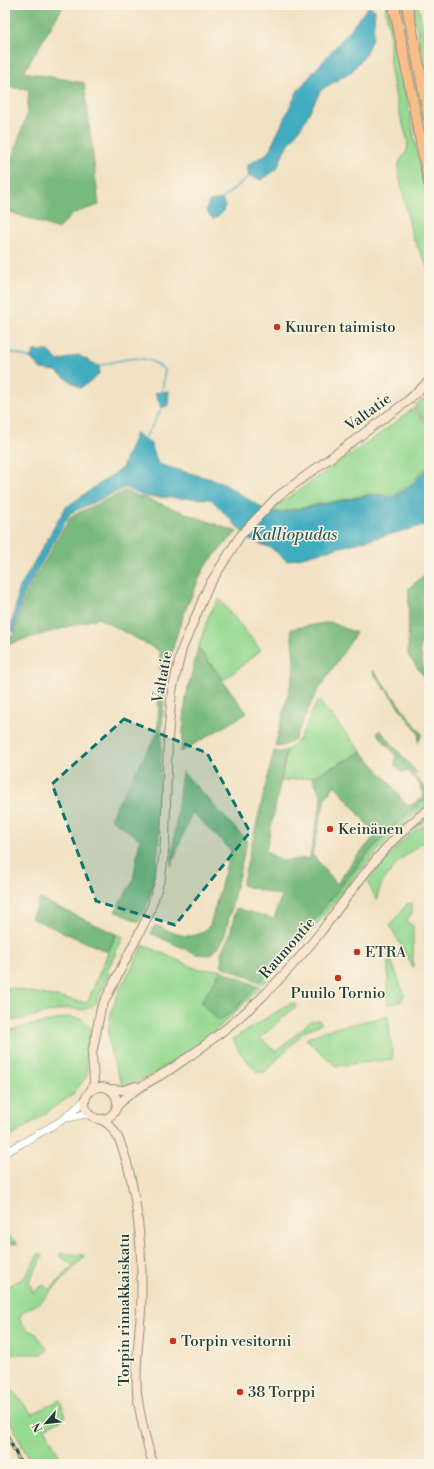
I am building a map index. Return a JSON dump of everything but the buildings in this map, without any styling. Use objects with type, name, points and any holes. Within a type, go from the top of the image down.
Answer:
[{"type":"highway","points":[[394,5],[429,183]]},
{"type":"highway","points":[[407,5],[429,118]]},
{"type":"main road","name":"Valtatie","points":[[91,1091],[94,1082],[92,1054],[101,1008],[149,914],[161,877],[165,842],[169,712],[182,649],[208,587],[240,536],[266,508],[304,476],[405,403],[429,381]]},
{"type":"main road","name":"Raumontie","points":[[116,1108],[145,1084],[171,1069],[202,1047],[260,998],[298,960],[377,856],[401,831],[429,808]]},
{"type":"main road","name":"Valtatie","points":[[94,1068],[106,1088]]},
{"type":"main road","name":"Raumontie","points":[[106,1088],[124,1090],[145,1084]]},
{"type":"main road","points":[[99,1087],[106,1088],[115,1096],[116,1108],[108,1117],[96,1118],[87,1110],[86,1100],[91,1091],[99,1087]]},
{"type":"main road","name":"Torpin rinnakkaiskatu","points":[[116,1108],[114,1118],[116,1134],[122,1147],[131,1178],[138,1214],[141,1284],[137,1393],[144,1431],[153,1464]]},
{"type":"main road","name":"Torpin rinnakkaiskatu","points":[[96,1118],[105,1122],[116,1134]]},
{"type":"street","points":[[5,1153],[64,1119],[86,1100]]},
{"type":"street","points":[[64,1119],[85,1114],[96,1118]]},
{"type":"highlighted area","points":[[124,719],[207,753],[250,832],[175,925],[96,901],[52,784]]},
{"type":"green space","points":[[5,5],[64,5],[24,72],[84,83],[99,205],[74,213],[58,229],[5,210],[5,177],[27,115],[29,89],[5,87]]},
{"type":"green space","points":[[385,5],[388,5],[429,211],[429,269],[412,236],[398,169],[400,161],[407,151],[408,142],[397,104],[390,65],[390,34]]},
{"type":"green space","points":[[412,5],[418,5],[429,62],[429,90]]},
{"type":"green space","points":[[429,394],[429,420],[422,417],[415,406]]},
{"type":"green space","points":[[414,408],[421,419],[429,422],[429,466],[421,472],[410,485],[393,495],[371,494],[279,512],[269,511],[388,428]]},
{"type":"green space","points":[[125,491],[237,532],[203,570],[182,619],[174,644],[164,696],[157,864],[151,894],[139,922],[115,911],[133,881],[140,839],[110,818],[158,732],[160,651],[98,618],[5,645],[5,636],[14,636],[26,594],[71,516]]},
{"type":"green space","points":[[429,571],[429,607],[426,611],[420,649],[425,678],[408,655],[409,588]]},
{"type":"green space","points":[[219,599],[261,650],[224,680],[198,648],[209,615]]},
{"type":"green space","points":[[330,622],[356,633],[314,697],[295,739],[283,746],[275,747],[293,675],[294,661],[291,629]]},
{"type":"green space","points":[[198,648],[247,713],[181,752],[186,697]]},
{"type":"green space","points":[[373,670],[422,734],[418,743],[419,734],[372,671]]},
{"type":"green space","points":[[318,700],[362,752],[312,777],[281,781],[287,750],[299,740]]},
{"type":"green space","points":[[380,730],[417,773],[413,772],[412,774],[427,790],[429,797],[395,825],[365,857],[305,932],[259,982],[222,966],[221,953],[230,934],[236,908],[274,919],[281,896],[242,885],[274,751],[280,752],[287,750],[266,851],[282,861],[310,858],[322,797],[312,777],[362,752],[390,783],[406,805],[410,806],[422,798],[423,794],[419,783],[408,771],[401,772],[395,765],[396,757],[394,753],[377,733]],"holes":[[[335,785],[376,835],[354,860],[337,884],[312,854],[325,798]]]},
{"type":"green space","points":[[182,771],[247,841],[225,934],[221,944],[209,955],[196,954],[150,933],[155,925],[177,934],[191,936],[197,935],[204,931],[210,925],[231,850],[192,812],[171,866]]},
{"type":"green space","points":[[425,800],[425,806],[379,849],[295,950],[264,983],[259,982],[304,932],[364,859],[392,829]]},
{"type":"green space","points":[[429,814],[429,818],[395,847],[366,881],[365,878],[387,852],[411,828]]},
{"type":"green space","points":[[429,823],[429,840],[404,857],[389,873],[379,891],[377,900],[368,883],[380,866],[403,841],[411,834]]},
{"type":"green space","points":[[40,899],[116,934],[108,952],[31,918]]},
{"type":"green space","points":[[412,903],[412,913],[406,921],[413,926],[413,968],[390,925],[407,904]]},
{"type":"green space","points":[[116,934],[123,937],[107,971],[109,973],[96,1003],[83,1010],[68,1008],[5,1023],[5,987],[87,1003]]},
{"type":"green space","points":[[144,945],[197,969],[221,970],[201,1003],[236,1009],[257,986],[260,987],[230,1017],[198,1044],[162,1068],[124,1087],[115,1065],[110,1046],[109,1029],[111,1013],[116,998]]},
{"type":"green space","points":[[388,957],[390,957],[404,994],[402,1001],[388,1005]]},
{"type":"green space","points":[[221,970],[257,986],[236,1009],[219,1021],[201,1003]]},
{"type":"green space","points":[[295,1003],[296,1006],[260,1038],[276,1052],[311,1021],[319,1020],[322,1023],[305,1031],[265,1072],[257,1072],[239,1051],[233,1039],[289,1004]]},
{"type":"green space","points":[[388,1016],[393,1059],[336,1066],[306,1039],[326,1030]]},
{"type":"green space","points":[[69,1017],[82,1019],[91,1028],[86,1057],[87,1076],[72,1095],[5,1141],[5,1031]]},
{"type":"green space","points":[[5,1233],[18,1244],[5,1243]]},
{"type":"green space","points":[[39,1253],[43,1256],[29,1281],[33,1293],[43,1285],[50,1290],[73,1265],[59,1255],[61,1253],[83,1255],[84,1257],[41,1302],[23,1312],[19,1318],[26,1329],[36,1334],[48,1350],[42,1354],[12,1354],[5,1363],[5,1288],[24,1278]]},
{"type":"green space","points":[[5,1371],[13,1391],[32,1414],[60,1400],[66,1417],[45,1428],[63,1464],[31,1464],[5,1410]]},
{"type":"water","points":[[371,7],[375,10],[373,36],[365,55],[352,71],[321,90],[303,124],[284,151],[277,169],[262,180],[249,176],[247,165],[268,153],[298,90],[351,29],[367,8]]},
{"type":"water","points":[[222,199],[225,206],[222,213],[213,219],[206,211],[209,201]]},
{"type":"water","points":[[34,351],[49,351],[58,361],[78,355],[99,366],[99,374],[80,388],[56,371],[41,369],[30,358]]},
{"type":"water","points":[[169,391],[168,405],[162,408],[155,393]]},
{"type":"water","name":"Kalliopudas","points":[[136,433],[151,444],[158,464],[221,482],[270,513],[280,513],[371,495],[393,497],[411,486],[422,473],[429,468],[429,524],[287,561],[271,548],[250,540],[211,499],[147,497],[125,488],[70,513],[24,594],[13,634],[11,628],[19,589],[65,508],[122,468]]},
{"type":"waterway","points":[[222,199],[249,176]]},
{"type":"waterway","points":[[5,350],[30,358]]},
{"type":"waterway","points":[[99,366],[133,358],[149,360],[165,370],[162,392]]},
{"type":"waterway","points":[[144,440],[162,408]]},
{"type":"waterway","points":[[5,630],[12,631]]},
{"type":"railway","points":[[5,1431],[21,1464]]},
{"type":"place","name":"Kuuren taimisto","points":[[277,327]]},
{"type":"place","name":"Keinänen","points":[[330,829]]},
{"type":"place","name":"ETRA","points":[[357,952]]},
{"type":"place","name":"Puuilo Tornio","points":[[338,978]]},
{"type":"place","name":"Torpin vesitorni","points":[[173,1341]]},
{"type":"place","name":"38 Torppi","points":[[240,1392]]}]
